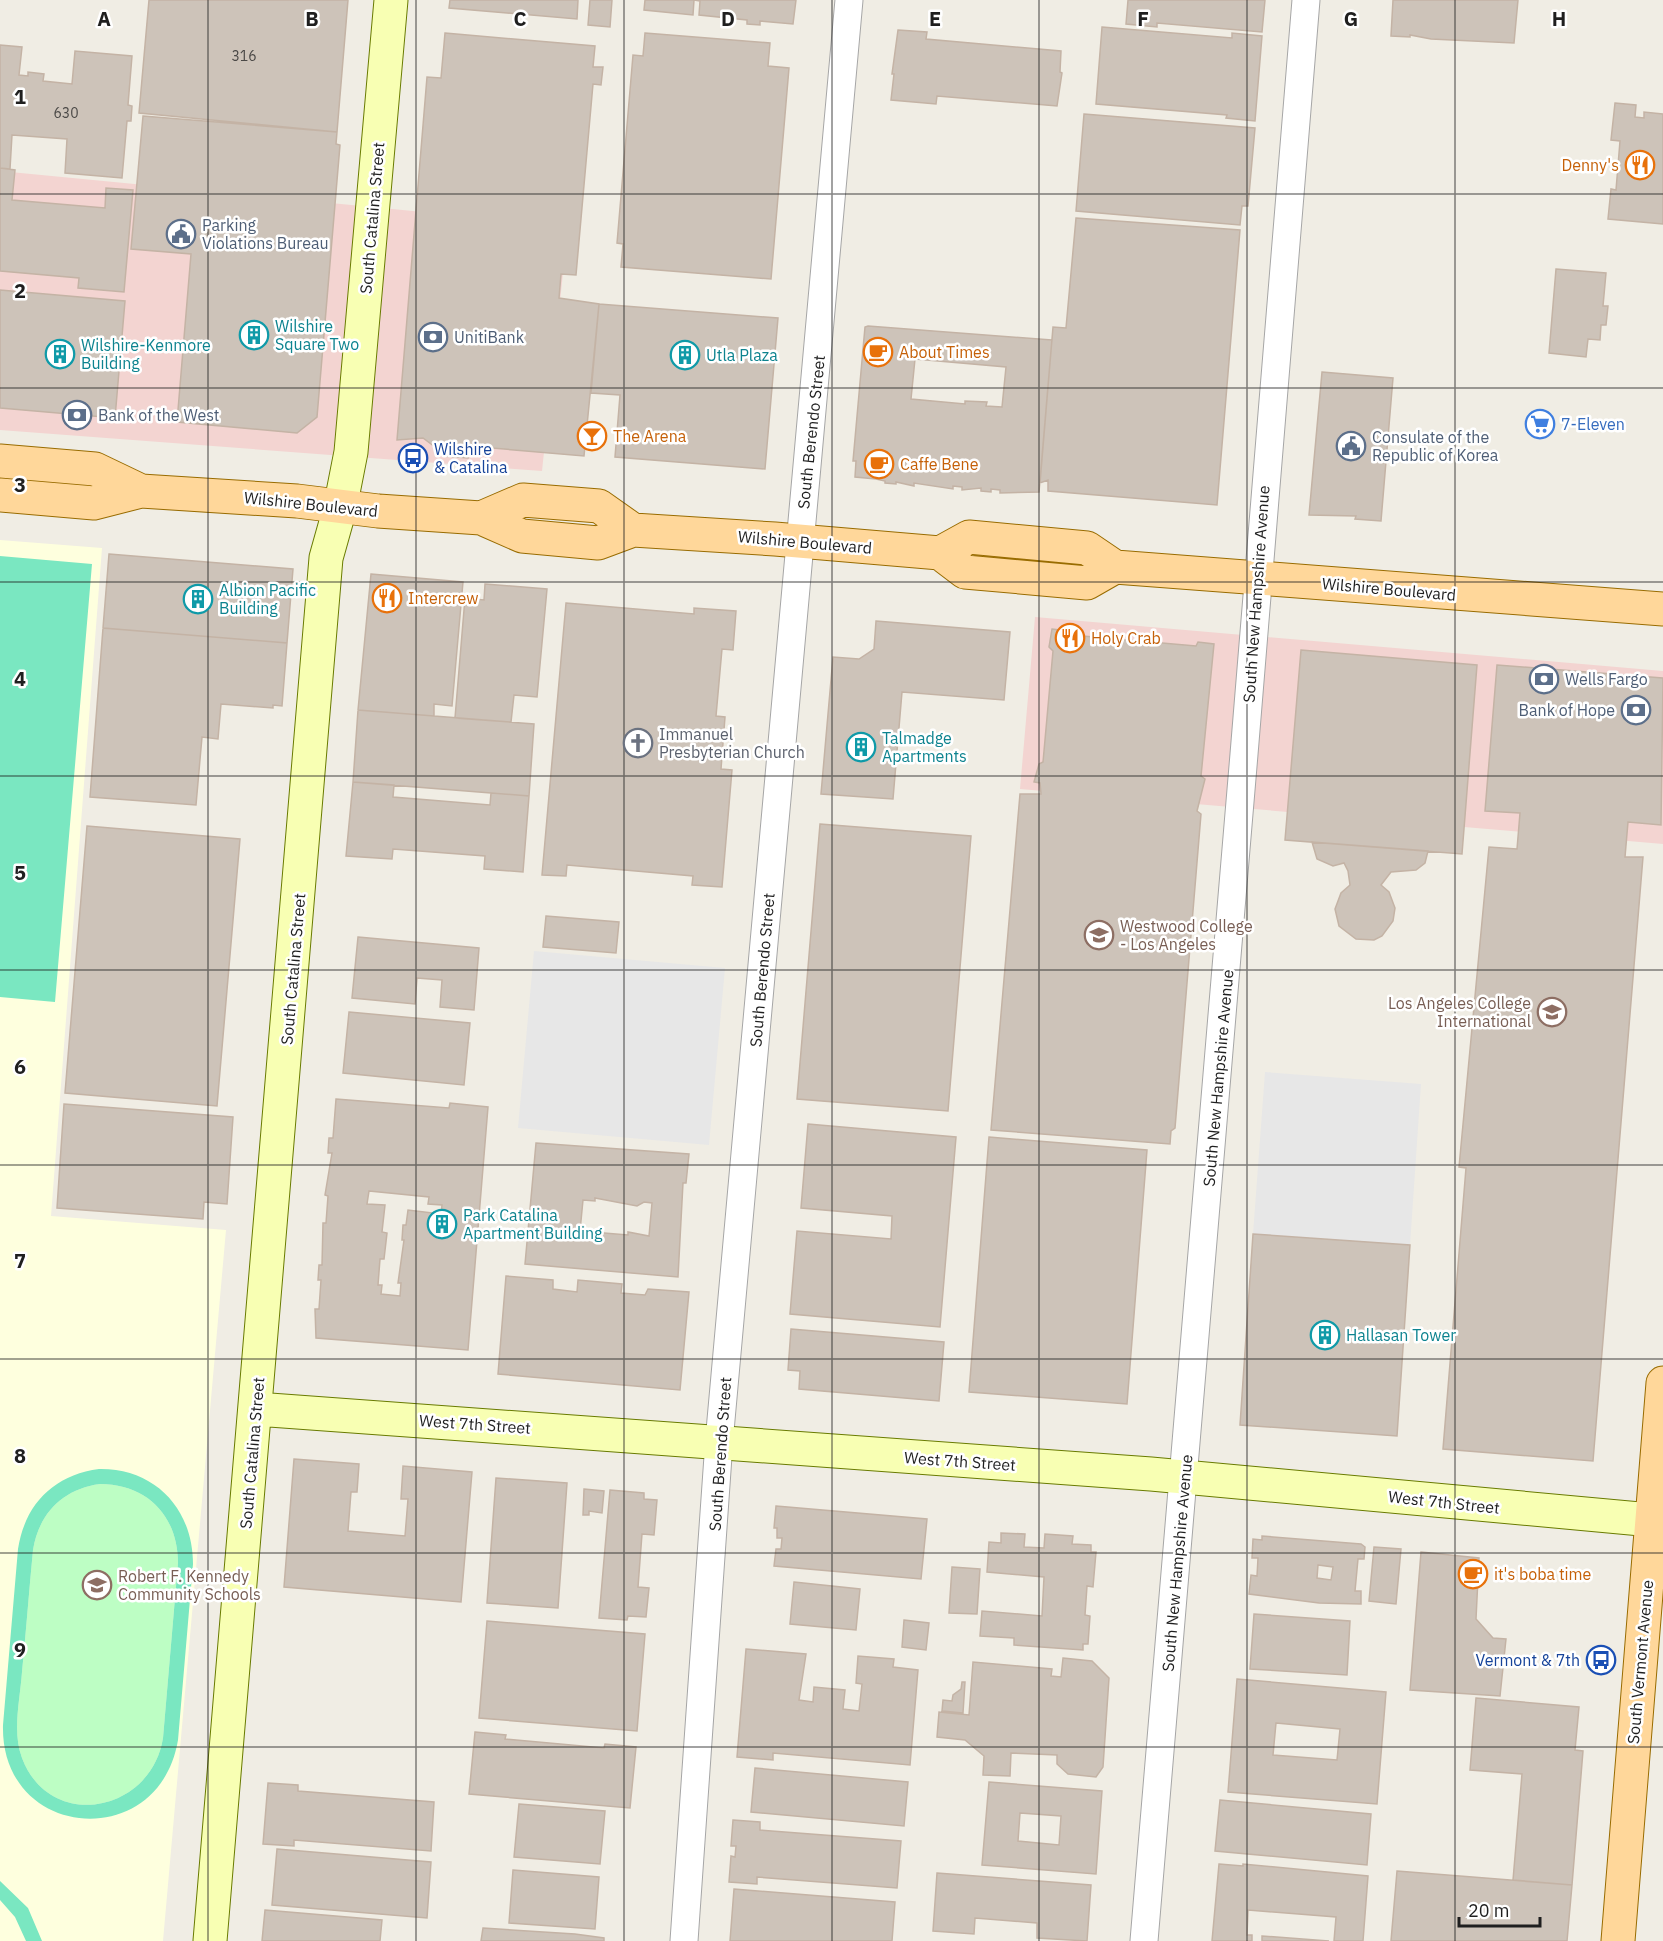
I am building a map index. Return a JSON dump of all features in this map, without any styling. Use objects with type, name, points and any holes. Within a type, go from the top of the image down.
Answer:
[{"type":"main road","name":"Wilshire Boulevard","points":[[0,461],[95,469],[141,491]]},
{"type":"main road","name":"Wilshire Boulevard","points":[[0,495],[94,503],[141,491],[297,501],[340,508],[481,518],[523,500],[599,506],[633,530],[940,553],[969,537],[1087,548],[1114,567],[1663,609]]},
{"type":"main road","name":"South Vermont Avenue","points":[[1618,1941],[1657,1520],[1663,1383]]},
{"type":"street","name":"South Catalina Street","points":[[210,1941],[326,558],[340,508],[351,452],[391,0]]},
{"type":"street","name":"South Berendo Street","points":[[684,1941],[719,1442],[800,542],[824,303],[849,0]]},
{"type":"street","name":"South New Hampshire Avenue","points":[[1144,1941],[1185,1479],[1306,0]]},
{"type":"street","name":"West 7th Street","points":[[256,1409],[1151,1474],[1185,1479],[1657,1520]]},
{"type":"shaded area","points":[[0,171],[568,226],[542,471],[0,430]]},
{"type":"shaded area","name":"Robert F. Kennedy Community Schools","points":[[0,540],[102,548],[51,1216],[226,1230],[163,1941],[0,1941]]},
{"type":"shaded area","points":[[1035,617],[1663,671],[1663,844],[1020,789]]},
{"type":"shaded area","points":[[534,951],[725,968],[709,1145],[518,1128]]},
{"type":"shaded area","points":[[1265,1072],[1421,1084],[1410,1245],[1253,1234]]},
{"type":"green space","points":[[0,556],[92,564],[55,1002],[0,997]]},
{"type":"green space","points":[[99,1469],[119,1471],[153,1484],[178,1510],[186,1526],[193,1564],[178,1740],[165,1777],[142,1802],[113,1816],[82,1818],[52,1810],[26,1792],[9,1763],[3,1725],[18,1549],[22,1533],[27,1518],[44,1494],[55,1485],[83,1472]],"holes":[[[100,1484],[117,1485],[132,1490],[157,1506],[166,1517],[177,1546],[178,1563],[163,1738],[155,1763],[140,1783],[120,1797],[98,1804],[76,1804],[54,1797],[36,1781],[22,1758],[19,1748],[18,1716],[33,1550],[36,1537],[47,1514],[64,1497],[75,1491]]]},
{"type":"green space","points":[[100,1484],[117,1485],[132,1490],[157,1506],[166,1517],[172,1531],[177,1546],[178,1563],[163,1738],[155,1763],[140,1783],[120,1797],[98,1804],[76,1804],[54,1797],[36,1781],[22,1758],[19,1748],[18,1716],[36,1537],[47,1514],[64,1497],[75,1491]]},
{"type":"green space","points":[[0,1881],[28,1908],[42,1941],[26,1941],[15,1917],[0,1900]]},
{"type":"building","points":[[149,0],[348,0],[337,132],[139,113]]},
{"type":"building","points":[[450,0],[578,0],[577,19],[449,8]]},
{"type":"building","points":[[590,0],[612,0],[610,27],[588,25]]},
{"type":"building","points":[[645,0],[694,0],[693,15],[644,10]]},
{"type":"building","points":[[694,0],[796,0],[793,24],[760,21],[760,25],[747,24],[747,20],[699,15],[700,1]]},
{"type":"building","points":[[1128,0],[1265,0],[1262,32],[1157,23],[1157,27],[1126,24]]},
{"type":"building","points":[[1393,0],[1518,0],[1514,43],[1431,39],[1410,35],[1410,37],[1391,36]]},
{"type":"building","points":[[1102,27],[1232,38],[1232,33],[1262,36],[1255,121],[1226,118],[1227,115],[1096,104]]},
{"type":"building","points":[[898,30],[927,32],[926,39],[1061,51],[1060,72],[1062,73],[1057,106],[937,96],[936,104],[891,100]]},
{"type":"building","points":[[445,33],[595,46],[593,67],[603,67],[601,85],[593,84],[576,275],[561,274],[559,298],[599,304],[584,456],[468,446],[468,458],[443,456],[443,453],[423,438],[397,440],[427,77],[441,78]]},
{"type":"building","points":[[645,33],[770,43],[768,66],[789,68],[771,279],[621,267],[623,244],[617,243],[633,55],[643,56]]},
{"type":"building","points":[[0,45],[22,47],[19,75],[28,76],[28,72],[44,74],[43,81],[72,84],[75,51],[132,56],[128,105],[132,106],[131,121],[127,121],[122,178],[65,173],[67,139],[12,135],[10,169],[0,168]]},
{"type":"building","name":"Denny's","points":[[1615,103],[1636,105],[1635,117],[1644,118],[1644,112],[1663,114],[1663,224],[1608,219],[1611,189],[1616,190],[1620,141],[1611,140]]},
{"type":"building","points":[[1084,114],[1255,128],[1248,206],[1242,206],[1240,225],[1076,211]]},
{"type":"building","name":"Wilshire Square Two","points":[[143,116],[337,132],[336,144],[340,145],[317,417],[297,433],[177,422],[191,254],[131,249]]},
{"type":"building","points":[[0,168],[15,170],[12,200],[105,208],[106,188],[133,190],[124,292],[78,288],[79,278],[0,271]]},
{"type":"building","points":[[1076,218],[1240,230],[1217,505],[1048,491],[1048,480],[1040,483],[1053,327],[1066,328]]},
{"type":"building","points":[[1556,269],[1606,273],[1603,306],[1608,306],[1606,325],[1601,325],[1600,340],[1588,339],[1586,357],[1549,353]]},
{"type":"building","name":"Wilshire-Kenmore Building","points":[[0,290],[125,301],[115,418],[0,408]]},
{"type":"building","name":"Utla Plaza","points":[[599,304],[778,318],[765,469],[615,457],[620,395],[591,393]]},
{"type":"building","points":[[865,327],[1052,340],[1039,492],[1000,493],[1000,490],[991,489],[991,492],[981,491],[981,488],[962,490],[962,487],[953,486],[953,489],[914,483],[914,486],[855,477],[856,461],[853,461]],"holes":[[[915,359],[1006,367],[1002,407],[986,406],[987,402],[965,401],[965,404],[911,399]]]},
{"type":"building","name":"Consulate of the Republic of Korea","points":[[1322,372],[1393,378],[1381,521],[1355,519],[1356,516],[1309,515]]},
{"type":"building","name":"Albion Pacific Building","points":[[109,554],[293,569],[287,643],[103,628]]},
{"type":"building","points":[[371,574],[463,582],[452,706],[434,704],[434,716],[358,710]]},
{"type":"building","points":[[485,584],[547,589],[537,697],[514,695],[511,722],[455,718],[465,598],[484,600]]},
{"type":"building","name":"Immanuel Presbyterian Church","points":[[566,603],[694,614],[694,608],[736,611],[733,650],[722,649],[716,716],[725,717],[721,769],[732,770],[722,887],[692,885],[693,876],[567,865],[566,876],[542,875]]},
{"type":"building","name":"Talmadge Apartments","points":[[876,621],[1010,632],[1004,700],[902,692],[893,799],[821,794],[833,657],[859,659],[874,649]]},
{"type":"building","points":[[103,628],[287,643],[282,706],[273,705],[273,708],[221,704],[218,739],[202,737],[196,805],[90,797]]},
{"type":"building","name":"Westwood College - Los Angeles","points":[[1052,629],[1068,631],[1071,635],[1196,646],[1198,642],[1214,644],[1201,776],[1205,779],[1197,811],[1201,814],[1175,1128],[1171,1131],[1170,1144],[991,1130],[1020,794],[1041,794],[1040,783],[1034,782],[1039,764],[1043,762],[1053,651],[1049,647]]},
{"type":"building","points":[[1301,650],[1477,665],[1462,854],[1285,840]]},
{"type":"building","name":"Los Angeles College International","points":[[1497,665],[1663,678],[1661,825],[1628,822],[1625,857],[1643,857],[1593,1461],[1443,1449],[1466,1168],[1459,1167],[1489,847],[1517,849],[1520,813],[1485,811]]},
{"type":"building","points":[[358,710],[534,724],[529,796],[353,782]]},
{"type":"building","points":[[353,782],[394,785],[393,797],[490,805],[491,793],[529,796],[523,872],[484,869],[485,856],[393,849],[392,859],[346,856]]},
{"type":"building","points":[[820,824],[971,836],[948,1111],[797,1099]]},
{"type":"building","points":[[87,826],[240,839],[217,1106],[65,1093]]},
{"type":"building","points":[[1312,842],[1428,851],[1425,863],[1416,870],[1391,872],[1381,885],[1389,892],[1395,908],[1393,921],[1382,936],[1374,940],[1356,939],[1339,926],[1335,909],[1341,893],[1350,885],[1348,871],[1344,863],[1333,866],[1317,859]]},
{"type":"building","points":[[546,916],[619,922],[616,953],[543,947]]},
{"type":"building","points":[[358,937],[479,948],[474,1010],[440,1007],[442,980],[417,978],[415,1004],[352,998]]},
{"type":"building","points":[[349,1012],[470,1023],[464,1085],[343,1073]]},
{"type":"building","name":"Park Catalina Apartment Building","points":[[336,1099],[449,1108],[450,1103],[488,1107],[468,1350],[316,1338],[315,1309],[319,1309],[321,1280],[318,1280],[319,1265],[322,1265],[323,1223],[326,1223],[328,1196],[325,1195],[332,1153],[328,1153],[329,1138],[333,1138]],"holes":[[[369,1191],[429,1197],[428,1204],[442,1205],[441,1214],[408,1210],[406,1225],[403,1225],[402,1240],[404,1240],[398,1283],[401,1283],[400,1296],[381,1294],[382,1285],[378,1285],[380,1259],[384,1259],[387,1233],[382,1232],[385,1205],[367,1204]]]},
{"type":"building","points":[[64,1104],[233,1117],[227,1204],[204,1202],[203,1219],[57,1208]]},
{"type":"building","points":[[808,1124],[956,1137],[940,1327],[790,1314],[797,1231],[891,1239],[892,1216],[801,1208]]},
{"type":"building","points":[[989,1137],[1147,1150],[1127,1404],[969,1392]]},
{"type":"building","points":[[536,1143],[689,1154],[686,1183],[683,1183],[678,1277],[525,1264]],"holes":[[[595,1198],[637,1206],[644,1202],[652,1203],[649,1236],[628,1232],[628,1235],[580,1231],[583,1200],[595,1201]]]},
{"type":"building","name":"Hallasan Tower","points":[[1253,1234],[1410,1245],[1397,1436],[1240,1425]]},
{"type":"building","points":[[506,1276],[553,1280],[553,1289],[577,1292],[578,1280],[622,1284],[621,1293],[645,1295],[648,1289],[689,1292],[680,1390],[498,1374]]},
{"type":"building","points":[[791,1329],[944,1342],[939,1401],[799,1389],[800,1371],[788,1370]]},
{"type":"building","points":[[294,1459],[359,1464],[357,1492],[351,1492],[348,1531],[405,1536],[408,1499],[401,1499],[403,1466],[472,1472],[461,1602],[284,1587]]},
{"type":"building","points":[[496,1478],[567,1483],[558,1608],[487,1603]]},
{"type":"building","points":[[584,1489],[604,1491],[602,1513],[589,1511],[589,1515],[583,1515]]},
{"type":"building","points":[[610,1490],[644,1493],[644,1499],[657,1500],[654,1535],[642,1534],[638,1587],[649,1588],[646,1617],[628,1616],[627,1620],[599,1618]]},
{"type":"building","points":[[776,1506],[927,1519],[921,1579],[774,1566],[776,1549],[781,1549],[782,1538],[777,1538],[777,1528],[774,1528]]},
{"type":"building","points":[[1001,1533],[1025,1534],[1024,1547],[1044,1548],[1045,1534],[1073,1536],[1072,1544],[1091,1545],[1091,1552],[1096,1552],[1093,1587],[1087,1586],[1085,1615],[1090,1616],[1088,1644],[1083,1644],[1083,1650],[1014,1645],[1014,1638],[980,1636],[982,1611],[1042,1616],[1044,1577],[987,1572],[989,1542],[1001,1543]]},
{"type":"building","points":[[1262,1536],[1361,1544],[1365,1547],[1364,1559],[1358,1559],[1355,1591],[1361,1591],[1361,1604],[1319,1603],[1249,1594],[1251,1575],[1257,1576],[1258,1558],[1252,1558],[1253,1539],[1262,1540]],"holes":[[[1318,1565],[1333,1567],[1331,1580],[1317,1578]]]},
{"type":"building","points":[[1374,1547],[1401,1549],[1396,1604],[1369,1601]]},
{"type":"building","points":[[1421,1552],[1479,1558],[1476,1619],[1493,1638],[1506,1639],[1500,1696],[1410,1690]]},
{"type":"building","points":[[952,1567],[980,1569],[977,1614],[949,1613]]},
{"type":"building","points":[[794,1582],[860,1589],[856,1630],[790,1624]]},
{"type":"building","points":[[1254,1614],[1350,1621],[1347,1675],[1250,1669]]},
{"type":"building","points":[[904,1620],[929,1623],[926,1650],[902,1647]]},
{"type":"building","points":[[487,1621],[645,1634],[637,1731],[479,1718]]},
{"type":"building","points":[[746,1649],[806,1654],[799,1700],[813,1702],[814,1687],[845,1690],[843,1709],[859,1711],[862,1684],[856,1683],[858,1656],[894,1659],[893,1667],[918,1670],[910,1765],[773,1753],[773,1760],[737,1757]]},
{"type":"building","points":[[1063,1658],[1092,1661],[1109,1678],[1103,1767],[1096,1777],[1068,1774],[1057,1764],[1057,1755],[1011,1753],[1010,1776],[983,1775],[984,1756],[965,1740],[937,1737],[939,1712],[969,1715],[973,1662],[1052,1669],[1051,1676],[1061,1677]]},
{"type":"building","points":[[1237,1679],[1386,1692],[1377,1804],[1228,1792]],"holes":[[[1276,1723],[1340,1729],[1337,1760],[1273,1755]]]},
{"type":"building","points":[[962,1682],[965,1682],[963,1713],[942,1711],[943,1700],[952,1701],[953,1695],[961,1689]]},
{"type":"building","points":[[1476,1698],[1579,1707],[1575,1750],[1583,1751],[1572,1885],[1513,1880],[1522,1774],[1470,1770]]},
{"type":"building","points":[[475,1732],[506,1735],[505,1739],[604,1748],[605,1744],[636,1747],[630,1808],[469,1794]]},
{"type":"building","points":[[755,1768],[908,1782],[904,1826],[751,1812]]},
{"type":"building","points":[[989,1782],[1102,1791],[1096,1874],[982,1865]],"holes":[[[1020,1813],[1061,1816],[1059,1845],[1018,1841]]]},
{"type":"building","points":[[268,1783],[298,1785],[298,1791],[434,1802],[431,1851],[294,1840],[294,1846],[263,1844]]},
{"type":"building","points":[[1220,1800],[1371,1814],[1367,1865],[1215,1851]]},
{"type":"building","points":[[519,1804],[605,1811],[600,1864],[514,1857]]},
{"type":"building","points":[[733,1820],[760,1822],[760,1830],[901,1841],[897,1888],[757,1877],[757,1884],[729,1882],[731,1856],[735,1857],[736,1846],[731,1846]]},
{"type":"building","points":[[277,1849],[431,1862],[427,1918],[272,1905]]},
{"type":"building","points":[[1219,1864],[1243,1866],[1243,1864],[1368,1876],[1363,1941],[1334,1941],[1336,1917],[1248,1910],[1247,1935],[1252,1935],[1252,1941],[1212,1941]]},
{"type":"building","points":[[513,1870],[599,1877],[595,1929],[509,1923]]},
{"type":"building","points":[[1397,1871],[1572,1885],[1567,1941],[1391,1941]]},
{"type":"building","points":[[937,1873],[1091,1885],[1087,1941],[1037,1938],[1037,1923],[975,1918],[974,1934],[933,1931]]},
{"type":"building","points":[[734,1889],[895,1902],[892,1941],[730,1941]]},
{"type":"building","points":[[265,1910],[382,1920],[380,1941],[262,1941]]},
{"type":"building","points":[[483,1928],[575,1934],[604,1938],[604,1941],[481,1941]]},
{"type":"building","points":[[1262,1936],[1329,1941],[1262,1941]]},
{"type":"place","name":"Denny's","points":[[1640,165]]},
{"type":"place","name":"Parking Violations Bureau","points":[[181,234]]},
{"type":"place","name":"Wilshire Square Two","points":[[254,335]]},
{"type":"place","name":"UnitiBank","points":[[433,337]]},
{"type":"place","name":"About Times","points":[[878,352]]},
{"type":"place","name":"Wilshire-Kenmore Building","points":[[60,354]]},
{"type":"place","name":"Utla Plaza","points":[[685,355]]},
{"type":"place","name":"Bank of the West","points":[[77,415]]},
{"type":"place","name":"7-Eleven","points":[[1540,424]]},
{"type":"place","name":"The Arena","points":[[592,436]]},
{"type":"place","name":"Consulate of the Republic of Korea","points":[[1351,446]]},
{"type":"place","name":"Wilshire & Catalina","points":[[413,458]]},
{"type":"place","name":"Caffe Bene","points":[[879,464]]},
{"type":"place","name":"Intercrew","points":[[387,598]]},
{"type":"place","name":"Albion Pacific Building","points":[[198,599]]},
{"type":"place","name":"Holy Crab","points":[[1070,638]]},
{"type":"place","name":"Wells Fargo","points":[[1544,679]]},
{"type":"place","name":"Bank of Hope","points":[[1636,710]]},
{"type":"place","name":"Immanuel Presbyterian Church","points":[[638,743]]},
{"type":"place","name":"Talmadge Apartments","points":[[861,747]]},
{"type":"place","name":"Westwood College - Los Angeles","points":[[1099,935]]},
{"type":"place","name":"Los Angeles College International","points":[[1552,1012]]},
{"type":"place","name":"Park Catalina Apartment Building","points":[[442,1224]]},
{"type":"place","name":"Hallasan Tower","points":[[1325,1335]]},
{"type":"place","name":"it's boba time","points":[[1473,1574]]},
{"type":"place","name":"Robert F. Kennedy Community Schools","points":[[97,1585]]},
{"type":"place","name":"Vermont & 7th","points":[[1601,1660]]}]
